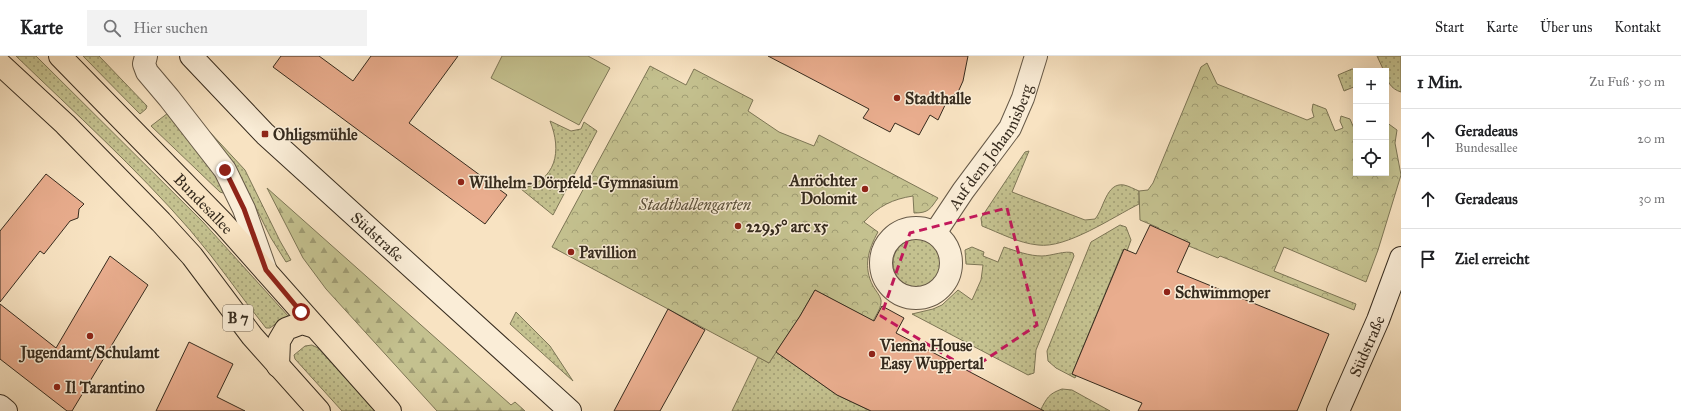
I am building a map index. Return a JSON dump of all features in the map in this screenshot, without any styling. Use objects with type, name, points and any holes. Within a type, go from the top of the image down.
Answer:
[{"type":"main road","name":"Bundesallee","points":[[60,56],[223,223],[390,411]]},
{"type":"main road","name":"B 7","points":[[0,64],[66,124],[162,222],[192,256],[252,336],[319,411]]},
{"type":"main road","points":[[278,366],[279,342],[286,329],[302,323],[315,327]]},
{"type":"street","name":"Südstraße","points":[[191,56],[265,134],[570,411]]},
{"type":"street","name":"Auf dem Johannisberg","points":[[935,233],[963,190],[1010,128],[1023,98],[1036,56]]},
{"type":"street","points":[[145,60],[147,72],[225,170],[244,209],[266,270]]},
{"type":"street","name":"Südstraße","points":[[1338,411],[1378,320],[1401,258]]},
{"type":"street","points":[[0,406],[6,411]]},
{"type":"highlighted area","points":[[1007,208],[1037,325],[970,370],[881,316],[910,233]]},
{"type":"green space","points":[[16,56],[36,56],[203,222],[289,317],[288,319],[278,322],[270,328],[266,328],[210,254],[169,207],[105,141]]},
{"type":"green space","points":[[83,56],[99,56],[147,106],[146,109],[140,114]]},
{"type":"green space","points":[[502,56],[588,56],[610,68],[579,125],[491,78]]},
{"type":"green space","points":[[1377,56],[1401,56],[1401,92],[1394,89],[1389,82],[1389,68],[1383,68]]},
{"type":"green space","points":[[1207,63],[1217,84],[1307,120],[1314,117],[1312,110],[1313,104],[1326,109],[1335,131],[1343,128],[1340,121],[1341,116],[1350,119],[1353,126],[1353,176],[1389,176],[1389,124],[1397,130],[1395,143],[1401,175],[1378,250],[1366,282],[1284,247],[1274,271],[1356,304],[1354,310],[1220,256],[1218,258],[1157,233],[1159,228],[1140,220],[1139,191],[1148,190],[1153,183],[1201,67]]},
{"type":"green space","name":"Stadthallengarten","points":[[650,66],[686,85],[694,69],[753,100],[748,111],[779,132],[814,146],[819,135],[938,198],[929,210],[914,213],[913,196],[892,201],[869,216],[864,222],[878,232],[869,252],[868,259],[868,272],[870,279],[881,300],[880,308],[873,321],[815,290],[769,363],[552,247]]},
{"type":"green space","points":[[1353,69],[1353,87],[1344,91],[1338,75]]},
{"type":"green space","points":[[168,113],[211,166],[225,192],[220,192],[151,126]]},
{"type":"green space","points":[[550,121],[571,131],[581,129],[584,122],[597,131],[553,215],[521,189],[533,185],[542,179],[554,163],[556,143]]},
{"type":"green space","points":[[207,129],[245,170],[291,260],[286,262],[271,238],[239,174],[205,131]]},
{"type":"green space","points":[[1029,151],[1012,192],[1085,220],[1095,219],[1109,192],[1118,185],[1126,185],[1139,191],[1139,204],[1089,231],[1062,242],[1049,245],[1038,245],[1023,242],[982,226],[981,218],[1025,152]]},
{"type":"green space","points":[[267,188],[511,405],[515,402],[525,411],[437,411],[326,289],[303,258]]},
{"type":"green space","points":[[1120,225],[1126,227],[1131,240],[1127,251],[1123,250],[1072,374],[1076,376],[1075,378],[1056,368],[1048,361],[1047,351],[1091,242]]},
{"type":"green space","points":[[912,239],[922,239],[934,246],[941,258],[941,268],[934,280],[922,287],[912,287],[904,283],[897,276],[893,268],[893,258],[897,250],[904,243]]},
{"type":"green space","points":[[972,247],[984,252],[983,256],[998,262],[1004,247],[1037,256],[1046,256],[1066,252],[1073,253],[1074,256],[1036,350],[1034,373],[1028,375],[912,314],[933,309],[942,305],[958,290],[972,300],[981,280],[983,265],[966,264],[965,250]]},
{"type":"green space","points":[[516,312],[550,346],[573,381],[510,324]]},
{"type":"green space","points":[[312,345],[318,348],[375,411],[342,411],[295,359],[294,355],[305,346]]},
{"type":"green space","points":[[776,352],[837,395],[871,411],[732,411],[758,357],[769,363]]},
{"type":"green space","points":[[1062,389],[1072,390],[1110,411],[1040,411],[1048,397]]},
{"type":"building","points":[[281,56],[319,56],[353,81],[371,56],[458,56],[409,123],[507,195],[485,224],[273,67]]},
{"type":"building","name":"Stadthalle","points":[[768,56],[968,56],[963,81],[959,90],[946,103],[938,120],[930,115],[919,135],[895,123],[890,132],[863,118],[869,109]]},
{"type":"building","points":[[46,174],[84,204],[79,209],[78,218],[70,221],[44,254],[40,251],[0,302],[0,231]]},
{"type":"building","name":"Schwimmoper","points":[[1150,225],[1190,243],[1177,272],[1329,334],[1297,411],[1138,411],[1142,403],[1072,374],[1124,249],[1136,254]]},
{"type":"building","name":"Jugendamt/Schulamt","points":[[110,256],[148,285],[72,411],[67,411],[0,359],[0,304],[56,348]]},
{"type":"building","name":"Vienna House Easy Wuppertal","points":[[815,290],[874,321],[882,306],[904,318],[896,333],[1044,411],[871,411],[837,395],[776,352]]},
{"type":"building","points":[[668,309],[705,330],[660,411],[614,411]]},
{"type":"building","points":[[189,342],[233,364],[217,397],[245,411],[156,411]]},
{"type":"place","name":"Stadthalle","points":[[897,98]]},
{"type":"place","name":"Ohligsmühle","points":[[265,134]]},
{"type":"place","name":"Wilhelm-Dörpfeld-Gymnasium","points":[[461,182]]},
{"type":"place","name":"Anröchter Dolomit","points":[[865,189]]},
{"type":"place","name":"229,5° arc x5","points":[[738,226]]},
{"type":"place","name":"Pavillion","points":[[571,252]]},
{"type":"place","name":"Schwimmoper","points":[[1167,292]]},
{"type":"place","name":"Jugendamt/Schulamt","points":[[90,336]]},
{"type":"place","name":"Vienna House Easy Wuppertal","points":[[872,354]]},
{"type":"place","name":"Il Tarantino","points":[[57,387]]},
{"type":"route","points":[[225,170],[234,185],[244,209],[266,270],[301,312]]}]
